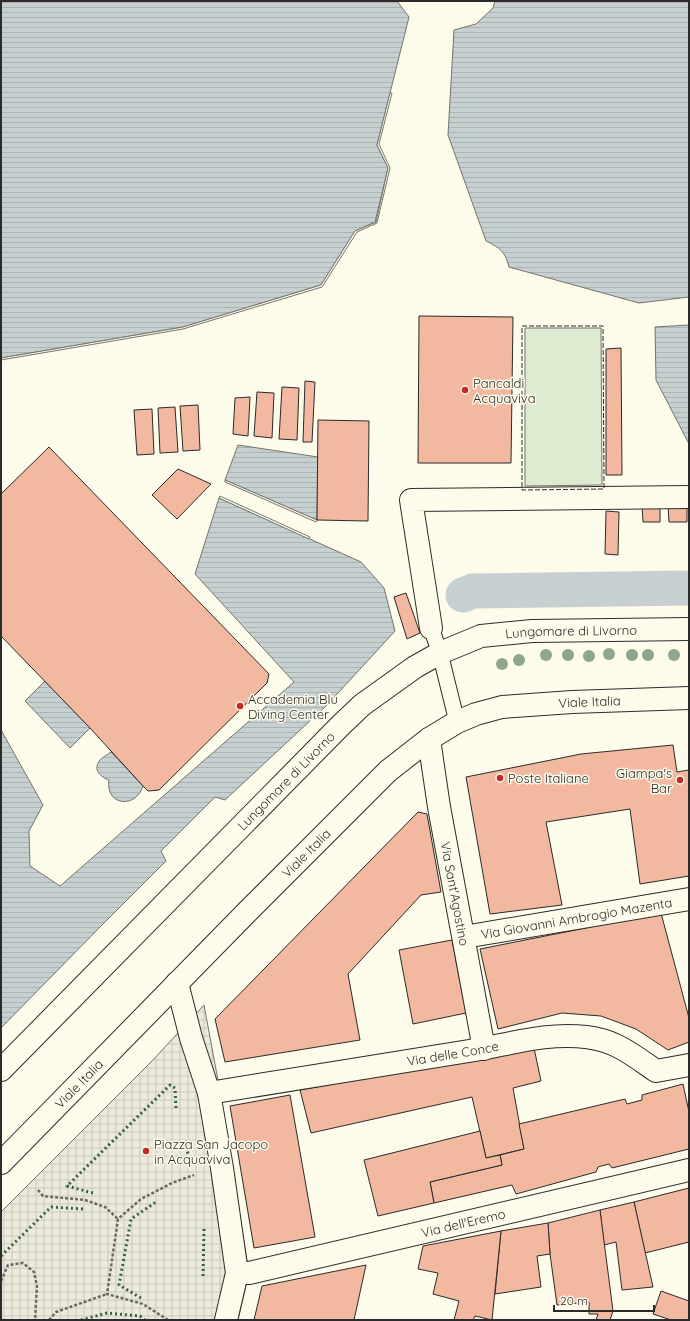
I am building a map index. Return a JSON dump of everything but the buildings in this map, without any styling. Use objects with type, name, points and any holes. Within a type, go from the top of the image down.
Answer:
[{"type":"street","points":[[431,628],[411,500],[689,497]]},
{"type":"street","name":"Lungomare di Livorno","points":[[1,1070],[341,725],[362,705],[415,667],[440,653],[481,636],[532,631],[689,629]]},
{"type":"street","name":"Viale Italia","points":[[1,1163],[246,912],[388,771],[429,739],[457,722],[476,714],[502,707],[572,702],[689,698]]},
{"type":"street","name":"Via Sant'Agostino","points":[[429,739],[439,807],[484,1049]]},
{"type":"street","name":"Via Giovanni Ambrogio Mazenta","points":[[464,937],[689,899]]},
{"type":"street","points":[[177,983],[209,1093],[222,1168],[237,1274],[226,1320]]},
{"type":"street","name":"Via delle Conce","points":[[209,1093],[484,1049],[533,1038],[567,1036],[605,1040],[624,1048],[656,1071],[689,1065]]},
{"type":"street","name":"Via dell'Eremo","points":[[237,1274],[249,1273],[689,1170]]},
{"type":"lane","points":[[431,628],[440,653],[457,722]]},
{"type":"path","points":[[107,1294],[118,1219],[141,1199],[172,1183],[204,1172],[222,1168]]},
{"type":"path","points":[[38,1190],[44,1196],[85,1200],[105,1207],[118,1219]]},
{"type":"path","points":[[1,1282],[8,1265],[23,1263],[34,1272],[37,1286],[35,1320]]},
{"type":"path","points":[[49,1320],[56,1312],[107,1294],[143,1304],[168,1320]]},
{"type":"green space","points":[[525,328],[601,328],[602,485],[525,486]]},
{"type":"shaded area","points":[[1,1],[397,1],[409,17],[377,145],[388,168],[375,222],[355,231],[321,285],[183,327],[1,358]]},
{"type":"shaded area","points":[[495,1],[689,1],[689,297],[639,303],[509,267],[504,254],[495,246],[486,241],[448,135],[454,30],[476,24],[493,8]]},
{"type":"shaded area","points":[[689,325],[689,444],[656,380],[655,327]]},
{"type":"shaded area","points":[[238,445],[318,457],[317,520],[225,480]]},
{"type":"shaded area","points":[[219,498],[361,562],[384,588],[395,631],[327,705],[225,800],[215,797],[161,851],[166,861],[1,1028],[1,730],[43,805],[29,831],[30,866],[60,886],[294,682],[195,574]]},
{"type":"shaded area","points":[[45,681],[90,728],[70,748],[25,701]]},
{"type":"shaded area","points":[[111,752],[143,786],[134,798],[128,801],[116,799],[109,789],[109,780],[98,773],[97,767],[100,760]]},
{"type":"shaded area","name":"Piazza San Jacopo in Acquaviva","points":[[204,1005],[220,1091],[249,1273],[238,1320],[1,1320],[1,1212],[152,1061]]},
{"type":"pier","points":[[390,93],[392,93],[379,144],[390,168],[377,223],[357,232],[322,287],[183,329],[1,360],[1,358],[183,327],[321,285],[355,231],[376,222],[388,168],[377,145]]},
{"type":"pier","points":[[225,480],[317,520],[316,522],[225,482]]},
{"type":"pier","points":[[220,496],[310,537],[309,539],[219,498]]},
{"type":"waterway","points":[[463,595],[473,591],[689,588]]},
{"type":"hedge","points":[[93,1193],[67,1186],[170,1085],[175,1088],[176,1109]]},
{"type":"hedge","points":[[185,1142],[191,1166]]},
{"type":"hedge","points":[[141,1298],[119,1285],[131,1219],[156,1202]]},
{"type":"hedge","points":[[1,1256],[51,1207],[83,1209]]},
{"type":"hedge","points":[[203,1276],[204,1229]]},
{"type":"hedge","points":[[81,1320],[107,1313],[140,1316],[145,1320]]},
{"type":"fence","points":[[522,326],[603,326],[604,489],[522,490],[522,326]]},
{"type":"place","name":"Pancaldi Acquaviva","points":[[465,390]]},
{"type":"place","name":"Accademia Blu Diving Center","points":[[240,706]]},
{"type":"place","name":"Poste Italiane","points":[[500,778]]},
{"type":"place","name":"Giampa's Bar","points":[[680,780]]},
{"type":"place","name":"Piazza San Jacopo in Acquaviva","points":[[146,1151]]}]
